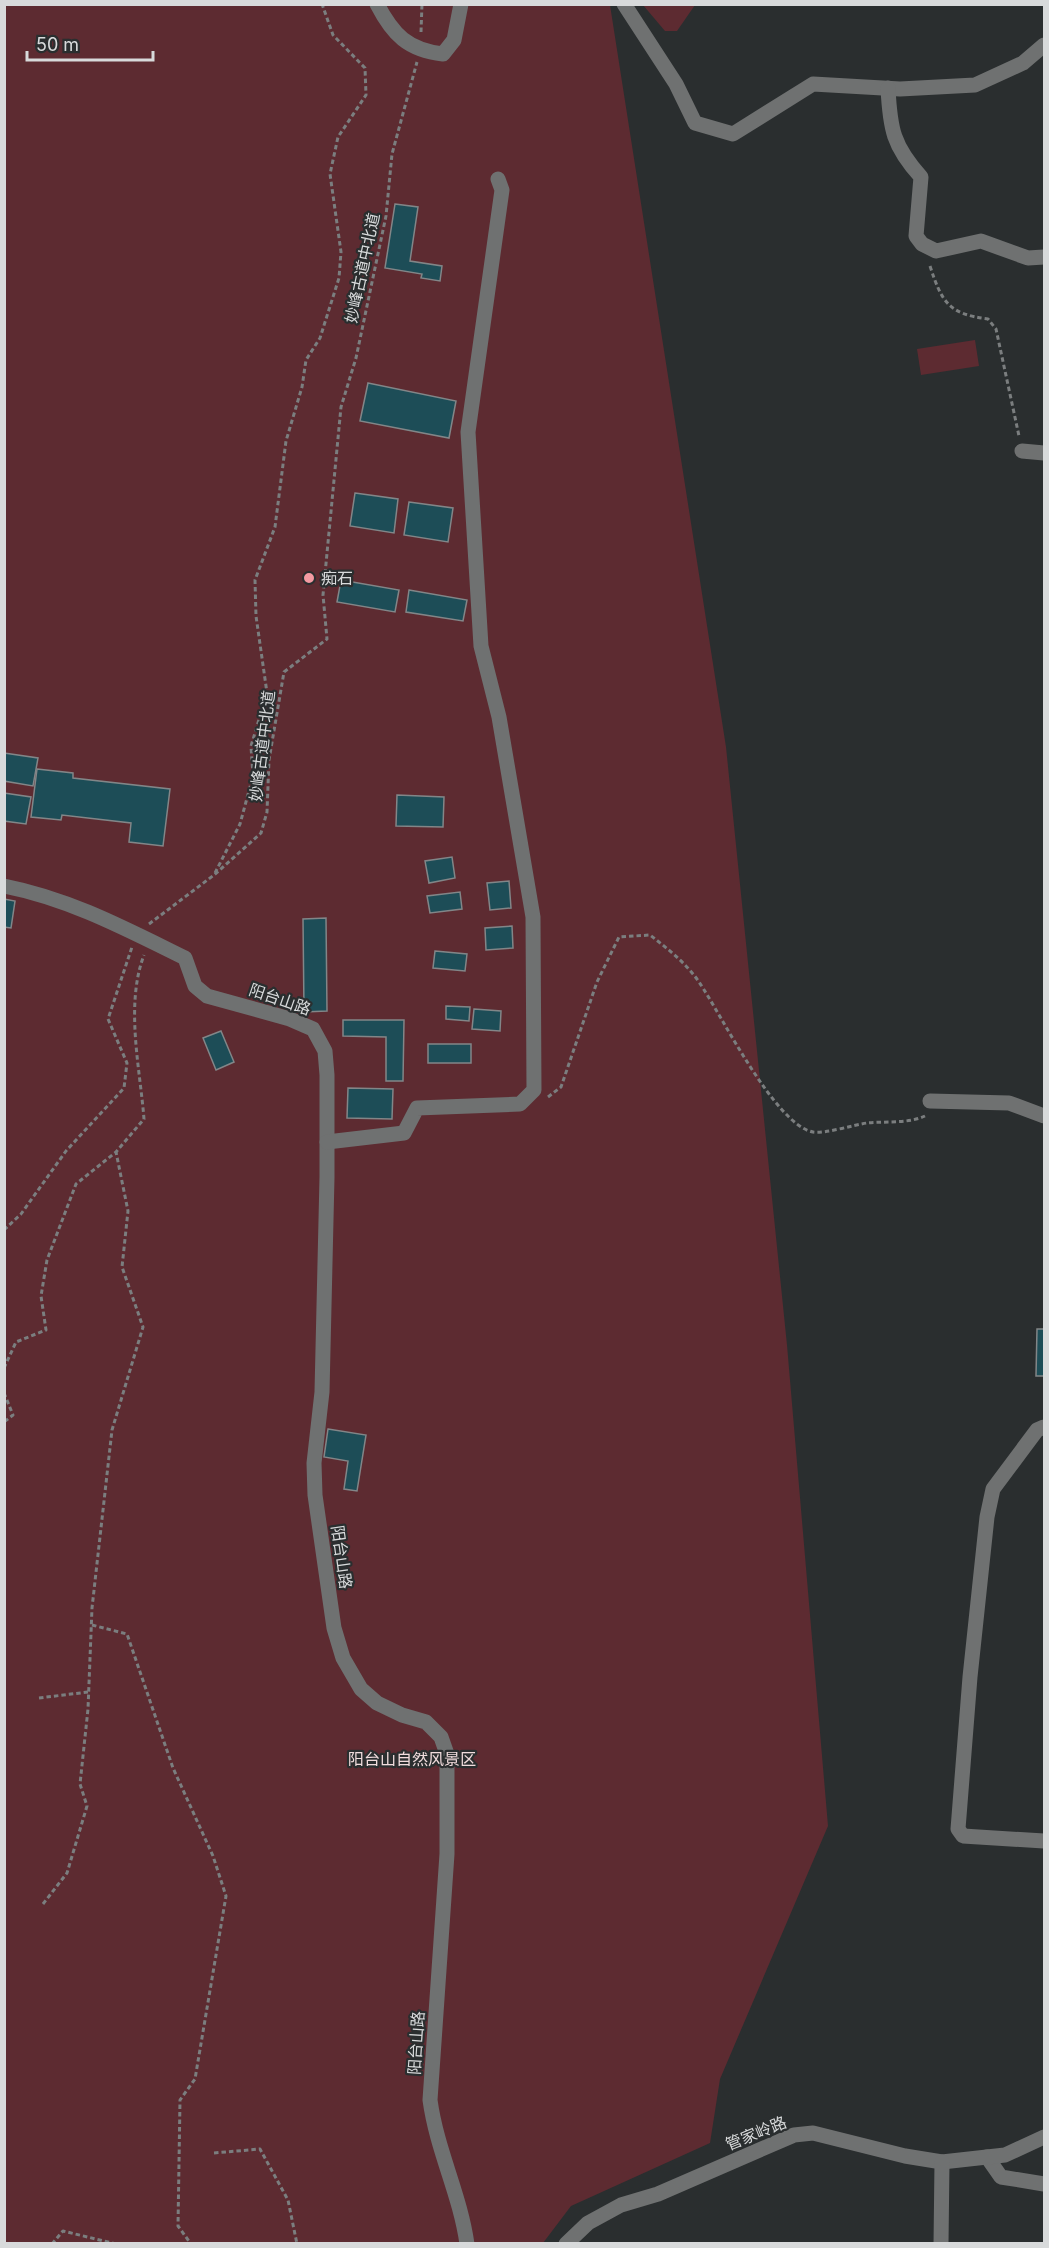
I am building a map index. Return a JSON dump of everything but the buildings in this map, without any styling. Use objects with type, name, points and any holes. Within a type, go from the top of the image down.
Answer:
[{"type":"street","points":[[377,4],[390,30],[420,51],[443,54],[454,40],[461,4]]},
{"type":"street","points":[[624,4],[676,84],[695,123],[733,134],[813,84],[888,88],[975,85],[1023,63],[1044,45]]},
{"type":"street","points":[[888,88],[893,139],[902,156],[921,177],[916,236],[922,244],[936,251],[981,241],[1028,258],[1044,257]]},
{"type":"street","points":[[327,1142],[404,1132],[417,1108],[520,1104],[534,1090],[533,917],[499,717],[481,646],[468,432],[502,190],[498,179]]},
{"type":"street","points":[[1022,451],[1044,453]]},
{"type":"street","name":"阳台山路","points":[[4,886],[41,893],[104,917],[185,958],[195,986],[207,996],[290,1019],[313,1029],[325,1050],[327,1142],[322,1392],[314,1463],[315,1495],[334,1628],[343,1658],[361,1689],[377,1703],[402,1715],[426,1722],[441,1737],[447,1754],[447,1854],[430,2100],[434,2133],[464,2223],[467,2244]]},
{"type":"street","points":[[930,1101],[1009,1103],[1044,1116]]},
{"type":"street","points":[[1044,1427],[1037,1430],[993,1489],[987,1517],[973,1643],[958,1829],[963,1836],[1044,1841]]},
{"type":"street","name":"管家岭路","points":[[566,2244],[588,2223],[621,2205],[658,2194],[794,2135],[813,2133],[895,2154],[942,2162],[1005,2156],[1044,2137]]},
{"type":"street","points":[[987,2157],[1000,2177],[1044,2184]]},
{"type":"street","points":[[940,2244],[942,2162]]},
{"type":"path","points":[[214,875],[240,824],[253,776],[251,746],[267,693],[256,616],[255,580],[275,527],[286,441],[302,387],[306,360],[320,338],[339,278],[341,252],[330,174],[338,137],[366,95],[365,68],[333,34],[322,4]]},
{"type":"path","name":"妙峰古道中北道","points":[[143,938],[261,833],[267,812],[270,759],[284,672],[327,639],[324,595],[341,407],[356,358],[386,216],[392,154],[420,51],[422,4]]},
{"type":"path","points":[[922,244],[933,275],[952,310],[963,316],[988,319],[996,329],[1022,451]]},
{"type":"path","points":[[520,1104],[542,1103],[561,1087],[597,982],[619,937],[650,935],[676,955],[699,981],[735,1044],[791,1120],[813,1132],[867,1123],[915,1120],[936,1113],[953,1101]]},
{"type":"path","points":[[4,1368],[16,1342],[46,1330],[41,1296],[47,1260],[76,1184],[116,1152],[144,1119],[135,1014],[143,938]]},
{"type":"path","points":[[4,1230],[21,1214],[66,1151],[124,1088],[127,1063],[108,1019],[143,938]]},
{"type":"path","points":[[43,1904],[67,1873],[87,1806],[80,1784],[92,1625],[112,1430],[143,1327],[122,1267],[129,1211],[116,1152]]},
{"type":"path","points":[[4,1393],[13,1415],[4,1422]]},
{"type":"path","points":[[92,1625],[127,1634],[173,1768],[213,1856],[225,1896],[195,2079],[180,2100],[178,2226],[191,2244]]},
{"type":"path","points":[[39,1698],[88,1692]]},
{"type":"path","points":[[214,2153],[260,2149],[288,2200],[297,2244]]},
{"type":"path","points":[[52,2244],[63,2231],[116,2244]]},
{"type":"green space","name":"阳台山自然风景区","points":[[5,5],[610,5],[726,747],[787,1345],[828,1826],[720,2079],[710,2143],[571,2206],[543,2243],[5,2244]]},
{"type":"green space","points":[[643,5],[695,5],[677,31],[665,31]]},
{"type":"green space","points":[[975,340],[979,366],[921,375],[917,349]]},
{"type":"place","name":"痴石","points":[[309,578]]}]
